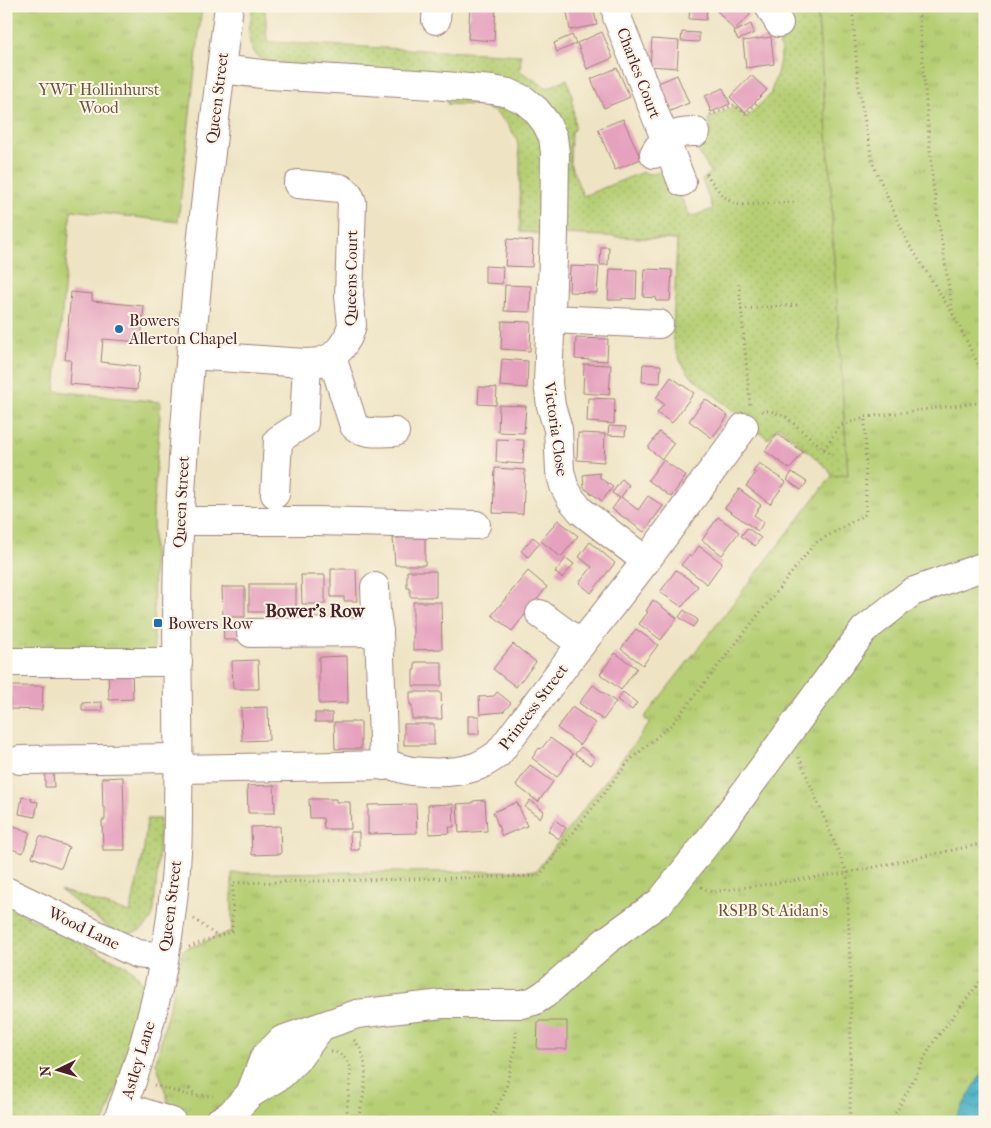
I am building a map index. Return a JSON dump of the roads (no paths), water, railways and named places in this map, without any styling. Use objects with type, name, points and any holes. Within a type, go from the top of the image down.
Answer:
[{"type":"street","name":"Queen Street","points":[[156,998],[172,903],[177,852],[179,763],[178,567],[191,355],[202,229],[229,6]]},
{"type":"street","name":"Charles Court","points":[[616,6],[617,17],[692,176]]},
{"type":"street","name":"Victoria Close","points":[[221,69],[270,75],[494,90],[509,93],[524,100],[536,110],[546,123],[553,137],[555,153],[553,271],[548,383],[551,406],[558,429],[560,471],[564,486],[571,499],[581,511],[646,561]]},
{"type":"street","name":"Queens Court","points":[[298,184],[340,188],[346,191],[352,202],[349,296],[352,325],[342,348],[320,360]]},
{"type":"street","points":[[550,319],[659,324]]},
{"type":"street","points":[[191,355],[289,362],[320,360]]},
{"type":"street","points":[[275,494],[278,440],[304,423],[320,360]]},
{"type":"street","points":[[320,360],[354,426],[367,432],[395,432]]},
{"type":"street","name":"Princess Street","points":[[20,760],[390,765],[411,771],[437,772],[462,770],[488,762],[498,754],[646,561],[748,419]]},
{"type":"street","points":[[180,521],[315,520],[476,525]]},
{"type":"street","points":[[218,1122],[230,1116],[245,1100],[264,1058],[282,1040],[442,1004],[507,1008],[534,1001],[545,994],[606,941],[660,902],[717,830],[864,630],[912,592],[985,566]]},
{"type":"street","points":[[376,587],[384,766]]},
{"type":"street","points":[[540,614],[581,644]]},
{"type":"street","points":[[251,633],[379,632]]},
{"type":"street","points":[[6,662],[178,662]]},
{"type":"street","name":"Wood Lane","points":[[6,891],[137,954],[164,957]]},
{"type":"street","name":"Astley Lane","points":[[120,1114],[142,1050],[156,998]]},
{"type":"street","points":[[120,1114],[172,1122]]},
{"type":"water","points":[[985,1068],[985,1122],[953,1122]]},
{"type":"place","name":"Bowers Allerton Chapel","points":[[119,329]]},
{"type":"place","name":"Bowers Row","points":[[158,623]]},
{"type":"district","name":"Bower's Row","points":[[315,611]]},
{"type":"park label","name":"YWT Hollinhurst Wood","points":[[99,98]]},
{"type":"park label","name":"RSPB St Aidan's","points":[[773,910]]}]
